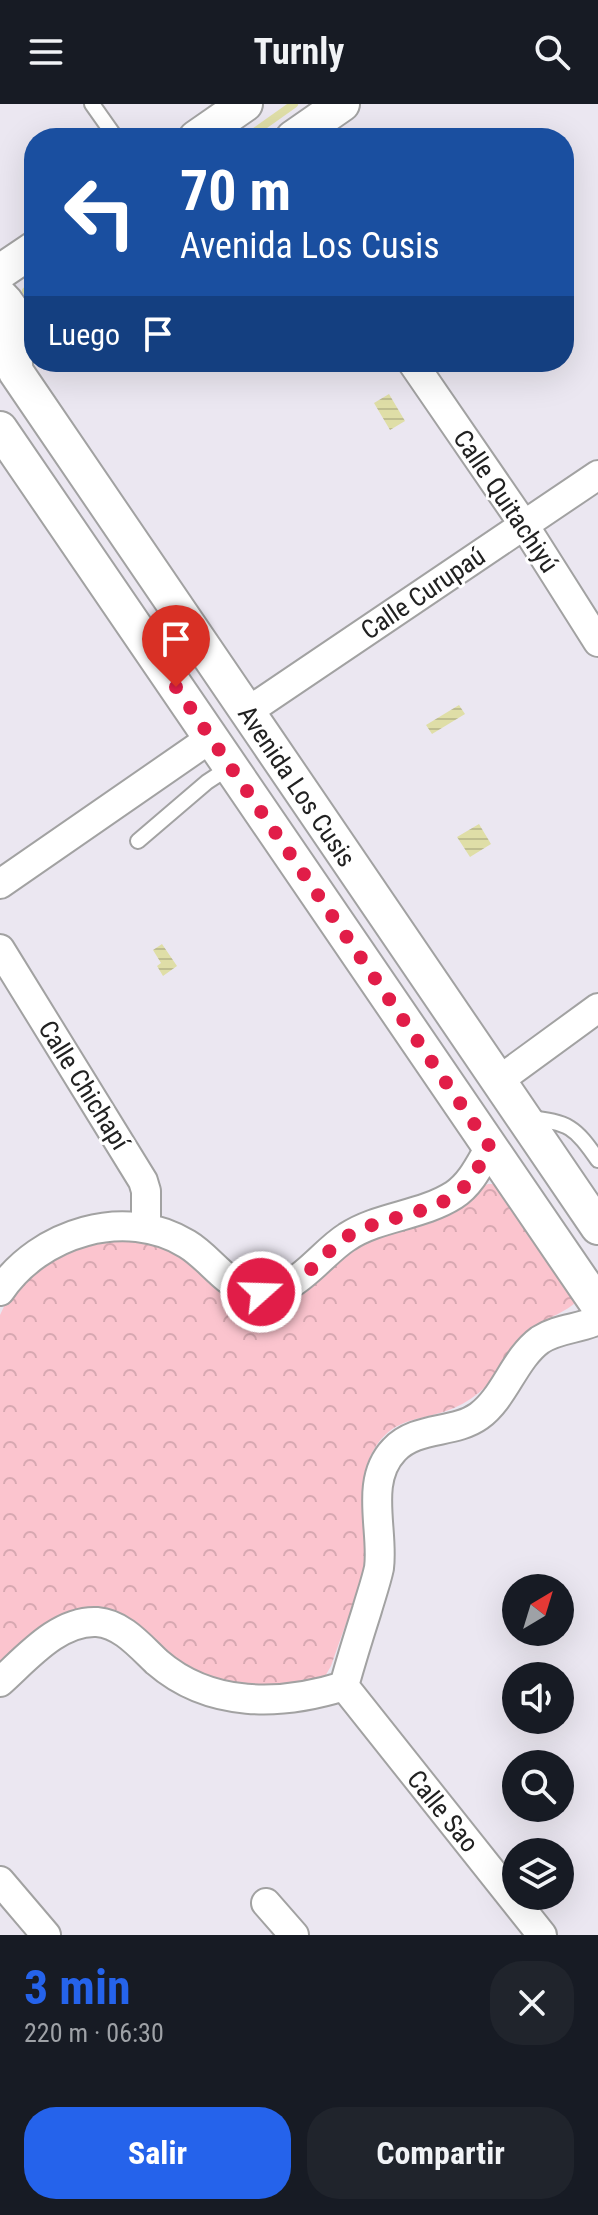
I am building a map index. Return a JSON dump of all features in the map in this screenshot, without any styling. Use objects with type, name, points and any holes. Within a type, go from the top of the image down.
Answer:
[{"type":"street","points":[[210,128],[245,104]]},
{"type":"street","points":[[307,128],[342,104]]},
{"type":"street","points":[[0,272],[24,256]]},
{"type":"street","name":"Avenida Los Cusis","points":[[0,296],[11,309],[16,324],[16,372],[598,1227]]},
{"type":"street","name":"Calle Quitachiyú","points":[[419,372],[524,525],[598,642]]},
{"type":"street","points":[[0,420],[32,396]]},
{"type":"street","name":"Avenida Los Cusis","points":[[0,429],[598,1305]]},
{"type":"street","name":"Calle Curupaú","points":[[247,712],[598,475]]},
{"type":"street","points":[[0,884],[211,738]]},
{"type":"street","points":[[263,814],[300,789]]},
{"type":"street","name":"Calle Chichapí","points":[[0,949],[143,1181],[146,1227]]},
{"type":"street","points":[[498,1081],[598,1008]]},
{"type":"street","points":[[0,1291],[24,1262],[64,1239],[92,1230],[146,1227],[186,1243],[249,1291],[275,1290],[304,1275],[349,1235],[421,1210],[455,1194],[467,1183],[490,1147]]},
{"type":"street","points":[[0,1682],[54,1635],[68,1627],[99,1622],[124,1631],[161,1665],[191,1684],[222,1695],[254,1701],[284,1700],[344,1686],[378,1570],[378,1479],[394,1449],[421,1434],[465,1424],[479,1416],[539,1341],[562,1330],[598,1320]]},
{"type":"street","name":"Calle Sao","points":[[344,1686],[542,1935]]},
{"type":"street","points":[[0,1881],[46,1935]]},
{"type":"street","points":[[266,1903],[294,1935]]},
{"type":"lane","points":[[92,104],[109,128]]},
{"type":"lane","points":[[138,841],[207,782],[230,767]]},
{"type":"lane","points":[[523,1117],[564,1123],[584,1140],[598,1160]]},
{"type":"green space","points":[[488,1184],[497,1184],[577,1301],[537,1327],[479,1393],[454,1408],[396,1427],[377,1445],[369,1459],[363,1484],[366,1566],[324,1678],[308,1684],[269,1687],[227,1684],[195,1674],[118,1615],[0,1665],[0,1315],[7,1300],[45,1260],[98,1240],[151,1242],[176,1250],[241,1298]]},
{"type":"shaded area","points":[[389,394],[405,421],[390,430],[374,403]]},
{"type":"shaded area","points":[[459,705],[465,714],[432,734],[426,725]]},
{"type":"shaded area","points":[[479,824],[491,844],[470,857],[457,837]]},
{"type":"shaded area","points":[[162,944],[177,966],[163,976],[157,966],[161,963],[153,950]]},
{"type":"waterway","points":[[260,128],[294,104]]},
{"type":"route","points":[[176,687],[490,1147],[476,1171],[455,1194],[421,1210],[349,1235],[304,1275],[275,1290],[261,1292]]}]
